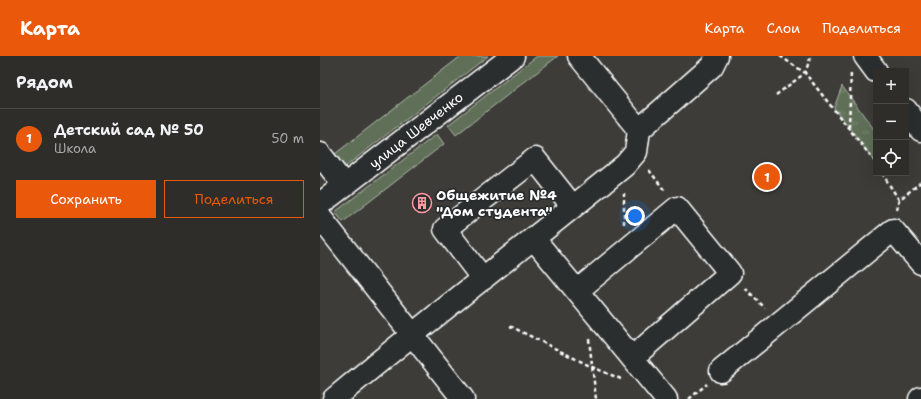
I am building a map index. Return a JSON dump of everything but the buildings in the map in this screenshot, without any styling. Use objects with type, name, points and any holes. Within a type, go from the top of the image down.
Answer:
[{"type":"street","name":"улица Шевченко","points":[[320,204],[512,56]]},
{"type":"street","points":[[579,56],[638,130]]},
{"type":"street","points":[[334,399],[412,334],[534,239],[630,159],[638,130],[712,66],[717,56]]},
{"type":"street","points":[[858,60],[873,69]]},
{"type":"street","points":[[909,114],[921,130]]},
{"type":"street","points":[[320,154],[344,185]]},
{"type":"street","points":[[483,279],[445,229],[535,159],[573,207]]},
{"type":"street","points":[[577,291],[677,208],[730,273],[632,358]]},
{"type":"street","points":[[320,218],[463,399]]},
{"type":"street","points":[[721,371],[893,230],[921,262]]},
{"type":"street","points":[[534,239],[666,399]]},
{"type":"path","points":[[780,56],[805,73],[873,159]]},
{"type":"path","points":[[776,94],[805,73],[811,56]]},
{"type":"path","points":[[849,127],[858,60]]},
{"type":"path","points":[[630,159],[677,208]]},
{"type":"path","points":[[623,253],[630,159]]},
{"type":"path","points":[[884,176],[899,200]]},
{"type":"path","points":[[893,230],[899,200],[921,182]]},
{"type":"path","points":[[730,273],[780,323]]},
{"type":"path","points":[[510,326],[592,367],[628,382]]},
{"type":"path","points":[[589,338],[596,399]]},
{"type":"green space","points":[[461,56],[488,56],[341,170],[331,157]]},
{"type":"green space","points":[[537,56],[558,56],[456,135],[448,125]]},
{"type":"green space","points":[[842,86],[873,128],[873,159],[834,108]]},
{"type":"green space","points":[[437,134],[444,144],[343,222],[335,212]]},
{"type":"place","name":"Детский сад № 50","points":[[767,177]]},
{"type":"place","name":"Общежитие №4 \"Дом студента\"","points":[[422,203]]}]
